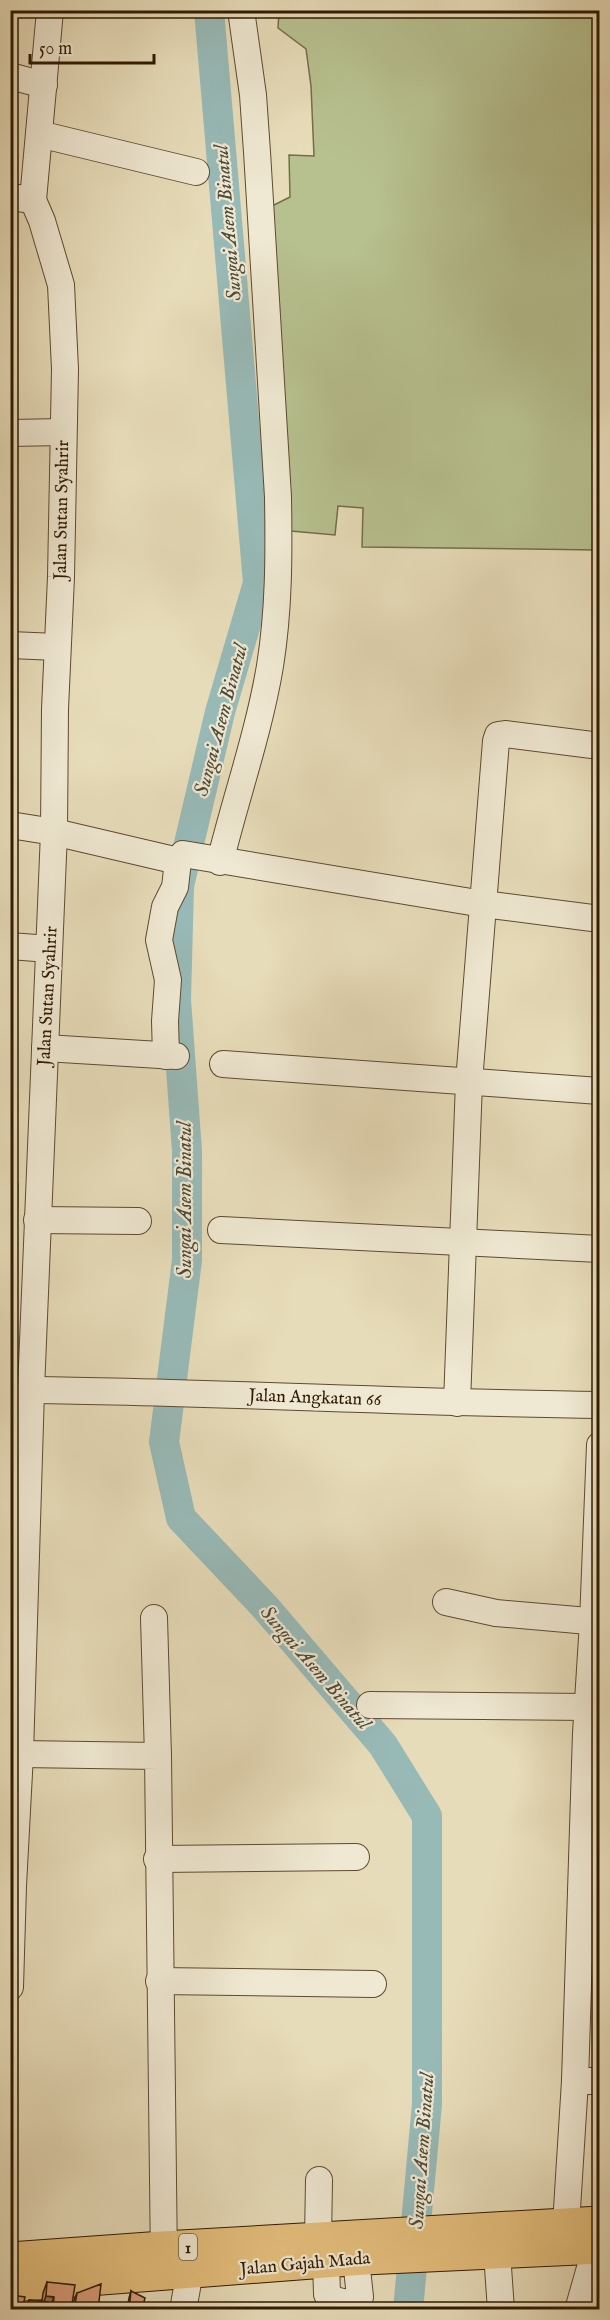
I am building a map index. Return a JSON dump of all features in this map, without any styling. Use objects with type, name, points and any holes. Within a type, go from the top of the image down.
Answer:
[{"type":"highway","name":"Jalan Gajah Mada","points":[[491,2245],[566,2225],[598,2239]]},
{"type":"highway","name":"Jalan Gajah Mada","points":[[10,2259],[178,2260],[598,2239]]},
{"type":"highway","name":"Jalan Gajah Mada","points":[[10,2285],[178,2260]]},
{"type":"street","name":"Jalan Sutan Syahrir","points":[[10,1987],[37,1220],[54,832],[65,369],[63,296],[42,221],[22,199],[39,134],[50,10]]},
{"type":"street","points":[[218,861],[269,669],[278,597],[278,498],[257,152],[253,95],[241,10]]},
{"type":"street","points":[[10,76],[44,85]]},
{"type":"street","points":[[39,134],[196,172]]},
{"type":"street","points":[[10,433],[63,432]]},
{"type":"street","points":[[10,645],[57,647]]},
{"type":"street","points":[[457,1403],[469,1082],[497,737],[505,734],[600,746]]},
{"type":"street","points":[[10,825],[181,857],[483,904],[600,919]]},
{"type":"street","points":[[45,1048],[171,1056],[165,1021],[168,980],[159,940],[165,907],[174,886],[181,857]]},
{"type":"street","points":[[10,946],[49,949]]},
{"type":"street","points":[[223,1064],[600,1091]]},
{"type":"street","points":[[37,1220],[138,1221]]},
{"type":"street","points":[[221,1230],[600,1250]]},
{"type":"street","name":"Jalan Angkatan 66","points":[[31,1390],[161,1391],[457,1403],[600,1405]]},
{"type":"street","points":[[566,2225],[587,2081],[593,1733],[588,1707],[596,1622],[600,1445]]},
{"type":"street","points":[[446,1602],[496,1613],[596,1622]]},
{"type":"street","points":[[154,1618],[158,1756],[159,1981],[183,2310]]},
{"type":"street","points":[[370,1705],[588,1707]]},
{"type":"street","points":[[20,1754],[158,1756]]},
{"type":"street","points":[[157,1859],[356,1857]]},
{"type":"street","points":[[159,1981],[373,1984]]},
{"type":"street","points":[[319,2180],[346,2251]]},
{"type":"street","points":[[578,2310],[598,2239]]},
{"type":"street","points":[[491,2245],[501,2310]]},
{"type":"green space","points":[[279,11],[599,11],[599,550],[362,547],[363,508],[338,506],[335,535],[291,531],[270,207],[290,197],[289,155],[314,156],[311,86],[306,49],[278,28]]},
{"type":"green space","points":[[10,1183],[18,1184],[11,1534]]},
{"type":"building","points":[[47,2282],[75,2285],[71,2310],[53,2310],[54,2297],[46,2296]]},
{"type":"building","points":[[101,2284],[98,2310],[74,2310],[77,2293]]},
{"type":"building","points":[[131,2291],[145,2298],[142,2310],[129,2310]]},
{"type":"building","points":[[10,2295],[25,2297],[22,2310],[10,2310]]},
{"type":"building","points":[[29,2300],[48,2302],[48,2310],[27,2310]]},
{"type":"waterway","name":"Sungai Asem Binatul","points":[[209,10],[258,583],[220,712],[179,886],[176,1000],[187,1151],[187,1260],[164,1442],[181,1518],[265,1607],[383,1745],[427,1816],[427,2104],[408,2310]]}]
